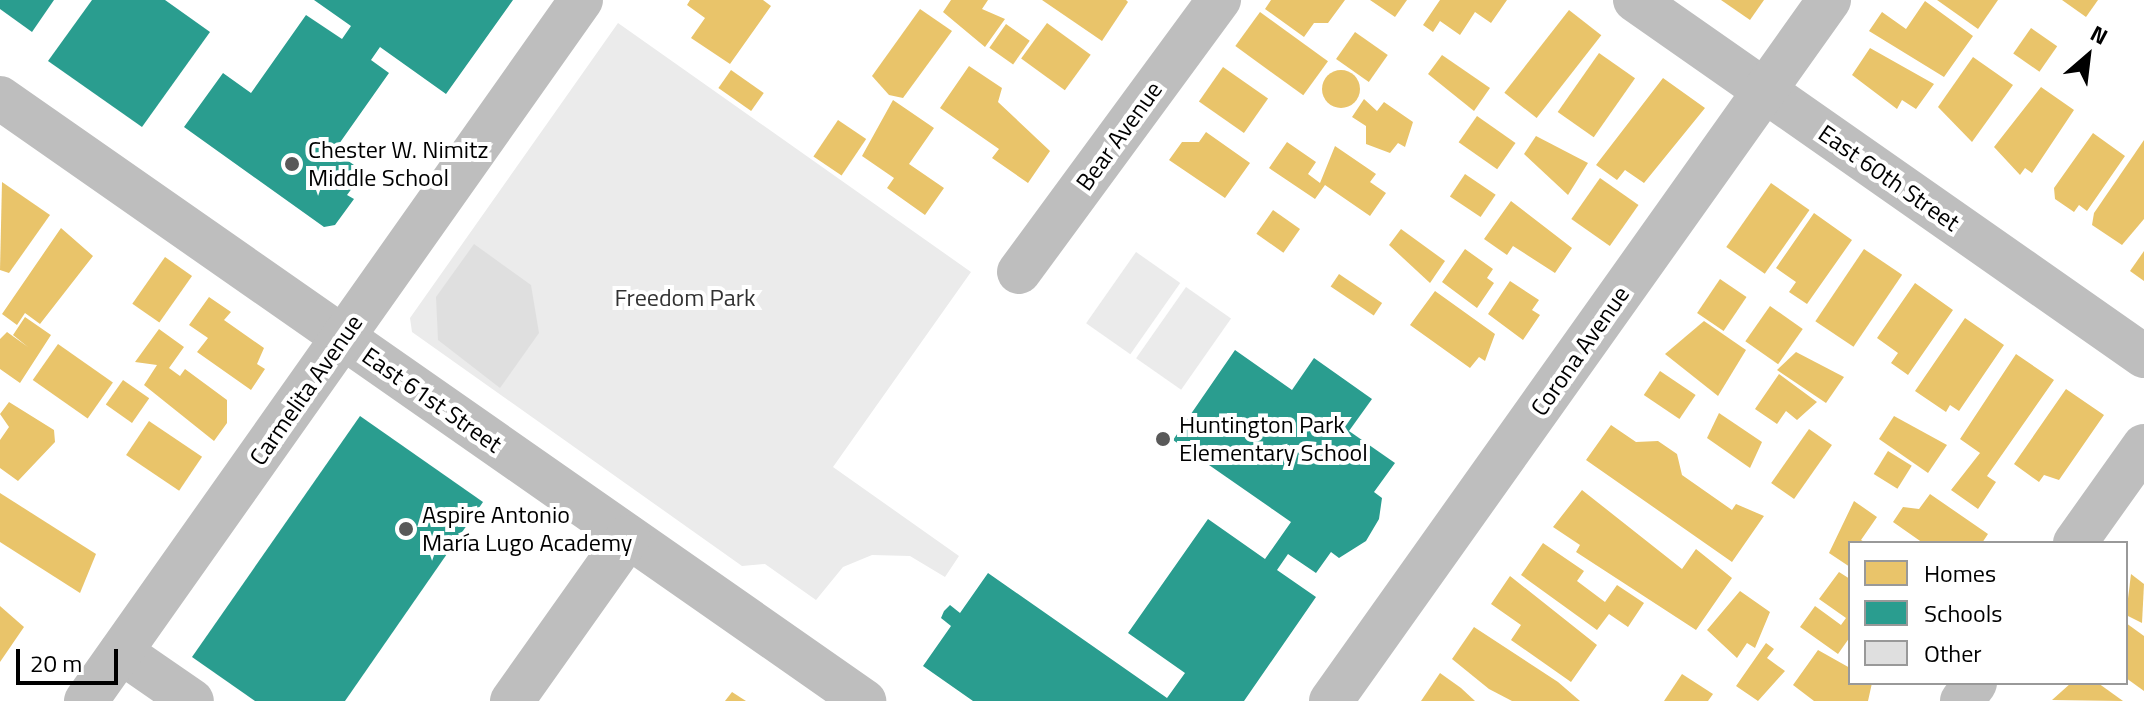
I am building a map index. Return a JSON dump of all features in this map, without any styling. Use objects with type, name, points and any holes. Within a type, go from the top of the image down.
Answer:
[{"type":"street","name":"Carmelita Avenue","points":[[86,701],[581,0]]},
{"type":"street","name":"Bear Avenue","points":[[1019,272],[1219,0]]},
{"type":"street","name":"East 60th Street","points":[[1635,0],[2144,356]]},
{"type":"street","name":"Corona Avenue","points":[[1331,701],[1829,0]]},
{"type":"street","name":"East 61st Street","points":[[0,98],[864,701]]},
{"type":"street","points":[[2076,541],[2144,446]]},
{"type":"street","points":[[512,701],[628,537]]},
{"type":"street","points":[[121,652],[192,701]]},
{"type":"green space","name":"Freedom Park","points":[[618,23],[971,272],[833,467],[959,556],[945,577],[910,556],[872,555],[843,567],[816,600],[765,564],[742,566],[412,332],[410,318]]},
{"type":"green space","points":[[1136,252],[1180,283],[1130,354],[1086,323]]},
{"type":"green space","points":[[1186,287],[1231,319],[1181,390],[1136,358]]},
{"type":"building: Homes","points":[[690,0],[763,0],[771,6],[730,64],[691,38],[705,18],[687,5]]},
{"type":"building: Homes","points":[[951,0],[988,0],[982,9],[1005,19],[985,47],[943,12]]},
{"type":"building: Homes","points":[[1042,0],[1126,0],[1128,2],[1102,41]]},
{"type":"building: Homes","points":[[1271,0],[1345,0],[1328,23],[1314,23],[1304,37],[1265,9]]},
{"type":"building: Homes","points":[[1370,0],[1407,0],[1395,17]]},
{"type":"building: Homes","points":[[1440,0],[1507,0],[1491,23],[1475,12],[1460,35],[1440,21],[1433,32],[1423,25]]},
{"type":"building: Homes","points":[[1721,0],[1764,0],[1750,20]]},
{"type":"building: Homes","points":[[1937,0],[1998,0],[1978,29]]},
{"type":"building: Homes","points":[[2062,0],[2098,0],[2086,17]]},
{"type":"building: Homes","points":[[1925,1],[1973,36],[1944,77],[1869,31],[1882,12],[1906,29]]},
{"type":"building: Homes","points":[[920,9],[952,31],[903,98],[889,95],[872,76]]},
{"type":"building: Homes","points":[[1569,10],[1601,35],[1537,118],[1504,93]]},
{"type":"building: Homes","points":[[1260,12],[1328,61],[1303,95],[1235,46]]},
{"type":"building: Homes","points":[[1047,23],[1091,55],[1065,90],[1021,59]]},
{"type":"building: Homes","points":[[1006,24],[1030,41],[1013,64],[989,48]]},
{"type":"building: Homes","points":[[2031,28],[2057,46],[2039,72],[2013,53]]},
{"type":"building: Homes","points":[[1355,32],[1388,55],[1369,82],[1336,59]]},
{"type":"building: Homes","points":[[1870,48],[1934,84],[1916,109],[1902,100],[1897,109],[1852,75]]},
{"type":"building: Homes","points":[[1599,53],[1635,78],[1594,137],[1558,112]]},
{"type":"building: Homes","points":[[1442,55],[1490,88],[1474,111],[1428,74]]},
{"type":"building: Homes","points":[[1973,57],[2013,85],[1972,142],[1938,107]]},
{"type":"building: Homes","points":[[969,66],[1002,88],[998,102],[1050,151],[1028,183],[992,158],[999,149],[940,108]]},
{"type":"building: Homes","points":[[1223,67],[1268,99],[1244,133],[1199,101]]},
{"type":"building: Homes","points":[[731,70],[764,93],[751,111],[718,88]]},
{"type":"building: Homes","points":[[1341,70],[1354,76],[1360,89],[1354,102],[1341,108],[1328,102],[1322,89],[1328,76]]},
{"type":"building: Homes","points":[[1663,78],[1705,108],[1644,183],[1625,170],[1617,180],[1596,165]]},
{"type":"building: Homes","points":[[2041,87],[2074,110],[2032,173],[2025,168],[2020,175],[1994,147]]},
{"type":"building: Homes","points":[[1364,99],[1377,111],[1384,102],[1413,122],[1405,147],[1398,143],[1390,153],[1366,144],[1366,126],[1352,117]]},
{"type":"building: Homes","points":[[893,100],[934,128],[909,164],[944,188],[925,215],[887,188],[894,178],[862,156]]},
{"type":"building: Homes","points":[[1477,116],[1516,143],[1497,169],[1459,142]]},
{"type":"building: Homes","points":[[838,120],[866,139],[842,175],[813,156]]},
{"type":"building: Homes","points":[[1206,132],[1250,163],[1225,198],[1169,160],[1182,142],[1199,142]]},
{"type":"building: Homes","points":[[2093,133],[2125,156],[2087,211],[2079,205],[2074,212],[2055,199],[2054,188]]},
{"type":"building: Homes","points":[[1536,136],[1588,163],[1568,195],[1524,154]]},
{"type":"building: Homes","points":[[2144,140],[2144,219],[2122,245],[2092,225],[2094,213]]},
{"type":"building: Homes","points":[[1287,142],[1316,162],[1308,174],[1320,183],[1335,146],[1376,174],[1370,182],[1386,193],[1370,216],[1325,185],[1315,199],[1269,168]]},
{"type":"building: Homes","points":[[1465,174],[1496,195],[1481,217],[1450,196]]},
{"type":"building: Homes","points":[[1600,178],[1639,205],[1610,246],[1571,219]]},
{"type":"building: Homes","points":[[2,182],[50,215],[9,273],[0,270]]},
{"type":"building: Homes","points":[[1771,183],[1810,210],[1765,274],[1726,247]]},
{"type":"building: Homes","points":[[1511,201],[1572,248],[1555,273],[1513,246],[1507,255],[1484,239]]},
{"type":"building: Homes","points":[[1273,210],[1300,229],[1283,253],[1256,234]]},
{"type":"building: Homes","points":[[1814,213],[1852,240],[1807,304],[1789,292],[1796,282],[1776,268]]},
{"type":"building: Homes","points":[[61,228],[93,256],[40,324],[25,313],[17,325],[2,314]]},
{"type":"building: Homes","points":[[1401,229],[1445,261],[1430,283],[1389,245]]},
{"type":"building: Homes","points":[[1465,249],[1493,269],[1487,278],[1494,283],[1477,308],[1442,282]]},
{"type":"building: Homes","points":[[1864,249],[1902,275],[1853,347],[1815,321]]},
{"type":"building: Homes","points":[[2144,251],[2144,281],[2130,271]]},
{"type":"building: Homes","points":[[165,257],[192,276],[159,323],[132,304]]},
{"type":"building: Homes","points":[[1339,274],[1382,303],[1374,316],[1331,286]]},
{"type":"building: Homes","points":[[1720,279],[1747,297],[1724,331],[1697,313]]},
{"type":"building: Homes","points":[[1510,281],[1539,300],[1532,310],[1540,315],[1523,340],[1488,314]]},
{"type":"building: Homes","points":[[1915,283],[1953,310],[1908,375],[1891,363],[1898,353],[1877,338]]},
{"type":"building: Homes","points":[[1435,291],[1495,334],[1485,361],[1479,357],[1470,368],[1410,325]]},
{"type":"building: Homes","points":[[209,297],[231,312],[224,320],[264,348],[257,364],[265,369],[251,390],[197,352],[208,338],[189,325]]},
{"type":"building: Homes","points":[[1770,306],[1803,329],[1778,364],[1745,341]]},
{"type":"building: Homes","points":[[25,317],[51,335],[20,383],[0,369],[0,339],[7,332],[28,347],[13,335]]},
{"type":"building: Homes","points":[[1965,318],[2004,345],[1959,411],[1950,405],[1946,412],[1915,391]]},
{"type":"building: Homes","points":[[1704,321],[1746,350],[1718,396],[1665,354]]},
{"type":"building: Homes","points":[[159,329],[184,347],[169,368],[180,376],[185,369],[227,400],[227,423],[214,441],[144,385],[157,365],[135,362]]},
{"type":"building: Homes","points":[[58,344],[113,382],[88,418],[33,380]]},
{"type":"building: Homes","points":[[1796,352],[1844,377],[1826,403],[1777,370]]},
{"type":"building: Homes","points":[[2016,354],[2054,380],[1987,476],[1996,482],[1978,509],[1951,490],[1980,453],[1960,439]]},
{"type":"building: Homes","points":[[1660,371],[1696,395],[1679,419],[1644,395]]},
{"type":"building: Homes","points":[[1779,374],[1817,402],[1797,420],[1786,411],[1777,424],[1755,409]]},
{"type":"building: Homes","points":[[123,380],[149,398],[132,423],[106,405]]},
{"type":"building: Homes","points":[[2066,389],[2104,415],[2059,480],[2044,475],[2039,482],[2014,464]]},
{"type":"building: Homes","points":[[9,402],[54,430],[55,442],[18,481],[0,468],[0,440],[9,427],[0,414]]},
{"type":"building: Homes","points":[[1719,413],[1762,442],[1750,468],[1707,438]]},
{"type":"building: Homes","points":[[1894,416],[1947,445],[1928,473],[1879,439]]},
{"type":"building: Homes","points":[[149,421],[202,457],[179,491],[126,455]]},
{"type":"building: Homes","points":[[1611,425],[1636,442],[1658,441],[1677,454],[1682,475],[1732,510],[1736,504],[1764,516],[1732,562],[1586,460]]},
{"type":"building: Homes","points":[[1809,429],[1832,445],[1794,499],[1771,483]]},
{"type":"building: Homes","points":[[1888,451],[1912,466],[1897,489],[1874,474]]},
{"type":"building: Homes","points":[[1582,490],[1682,569],[1696,549],[1732,578],[1696,630],[1576,552],[1580,545],[1553,527]]},
{"type":"building: Homes","points":[[0,493],[96,554],[80,593],[0,542]]},
{"type":"building: Homes","points":[[1930,494],[1988,534],[1983,541],[1920,541],[1893,522],[1903,507],[1919,509]]},
{"type":"building: Homes","points":[[1854,501],[1877,517],[1863,541],[1848,541],[1848,566],[1829,553]]},
{"type":"building: Homes","points":[[1543,543],[1584,571],[1577,581],[1605,602],[1617,585],[1644,603],[1628,627],[1609,614],[1597,630],[1521,575]]},
{"type":"building: Homes","points":[[1839,572],[1848,578],[1848,640],[1838,654],[1800,627],[1815,606],[1841,625],[1846,618],[1819,599]]},
{"type":"building: Homes","points":[[2131,574],[2144,584],[2142,623],[2128,616]]},
{"type":"building: Homes","points":[[1510,576],[1597,645],[1571,682],[1511,640],[1521,625],[1491,604]]},
{"type":"building: Homes","points":[[1740,591],[1770,612],[1755,648],[1747,643],[1737,658],[1707,630]]},
{"type":"building: Homes","points":[[0,606],[24,627],[0,662]]},
{"type":"building: Homes","points":[[2128,624],[2144,636],[2144,691],[2128,679]]},
{"type":"building: Homes","points":[[1474,627],[1558,682],[1580,701],[1512,701],[1489,689],[1452,659]]},
{"type":"building: Homes","points":[[1766,643],[1774,649],[1767,658],[1785,671],[1758,701],[1736,686]]},
{"type":"building: Homes","points":[[1818,650],[1848,667],[1848,685],[1872,685],[1868,701],[1814,701],[1793,685]]},
{"type":"building: Homes","points":[[1440,673],[1461,688],[1475,701],[1421,701]]},
{"type":"building: Homes","points":[[1682,674],[1713,694],[1708,701],[1664,701]]},
{"type":"building: Homes","points":[[2069,685],[2101,685],[2123,701],[2052,700]]},
{"type":"building: Homes","points":[[732,692],[746,701],[725,701]]},
{"type":"building: Schools","points":[[0,0],[54,0],[32,32],[0,9]]},
{"type":"building: Schools","points":[[92,0],[165,0],[210,32],[142,127],[48,61]]},
{"type":"building: Schools","points":[[314,0],[513,0],[446,94],[380,47],[371,60],[389,73],[334,151],[364,172],[347,195],[354,199],[335,225],[324,227],[184,127],[223,73],[251,93],[306,15],[342,39],[351,26]]},
{"type":"building: Schools","points":[[1235,350],[1292,390],[1314,358],[1372,399],[1349,431],[1395,463],[1374,492],[1382,498],[1379,519],[1366,541],[1339,558],[1331,552],[1316,573],[1288,554],[1277,570],[1316,597],[1244,701],[973,701],[923,666],[951,626],[941,618],[944,611],[950,605],[960,613],[988,573],[1167,698],[1185,673],[1128,633],[1208,519],[1265,559],[1291,522],[1173,440]]},
{"type":"building: Schools","points":[[360,416],[483,502],[345,701],[255,701],[192,657]]},
{"type":"building: Other","points":[[474,244],[531,285],[539,333],[500,388],[438,340],[436,297]]},
{"type":"place","name":"Chester W. Nimitz Middle School","points":[[292,164]]},
{"type":"place","name":"Huntington Park Elementary School","points":[[1163,439]]},
{"type":"place","name":"Aspire Antonio María Lugo Academy","points":[[406,529]]}]
